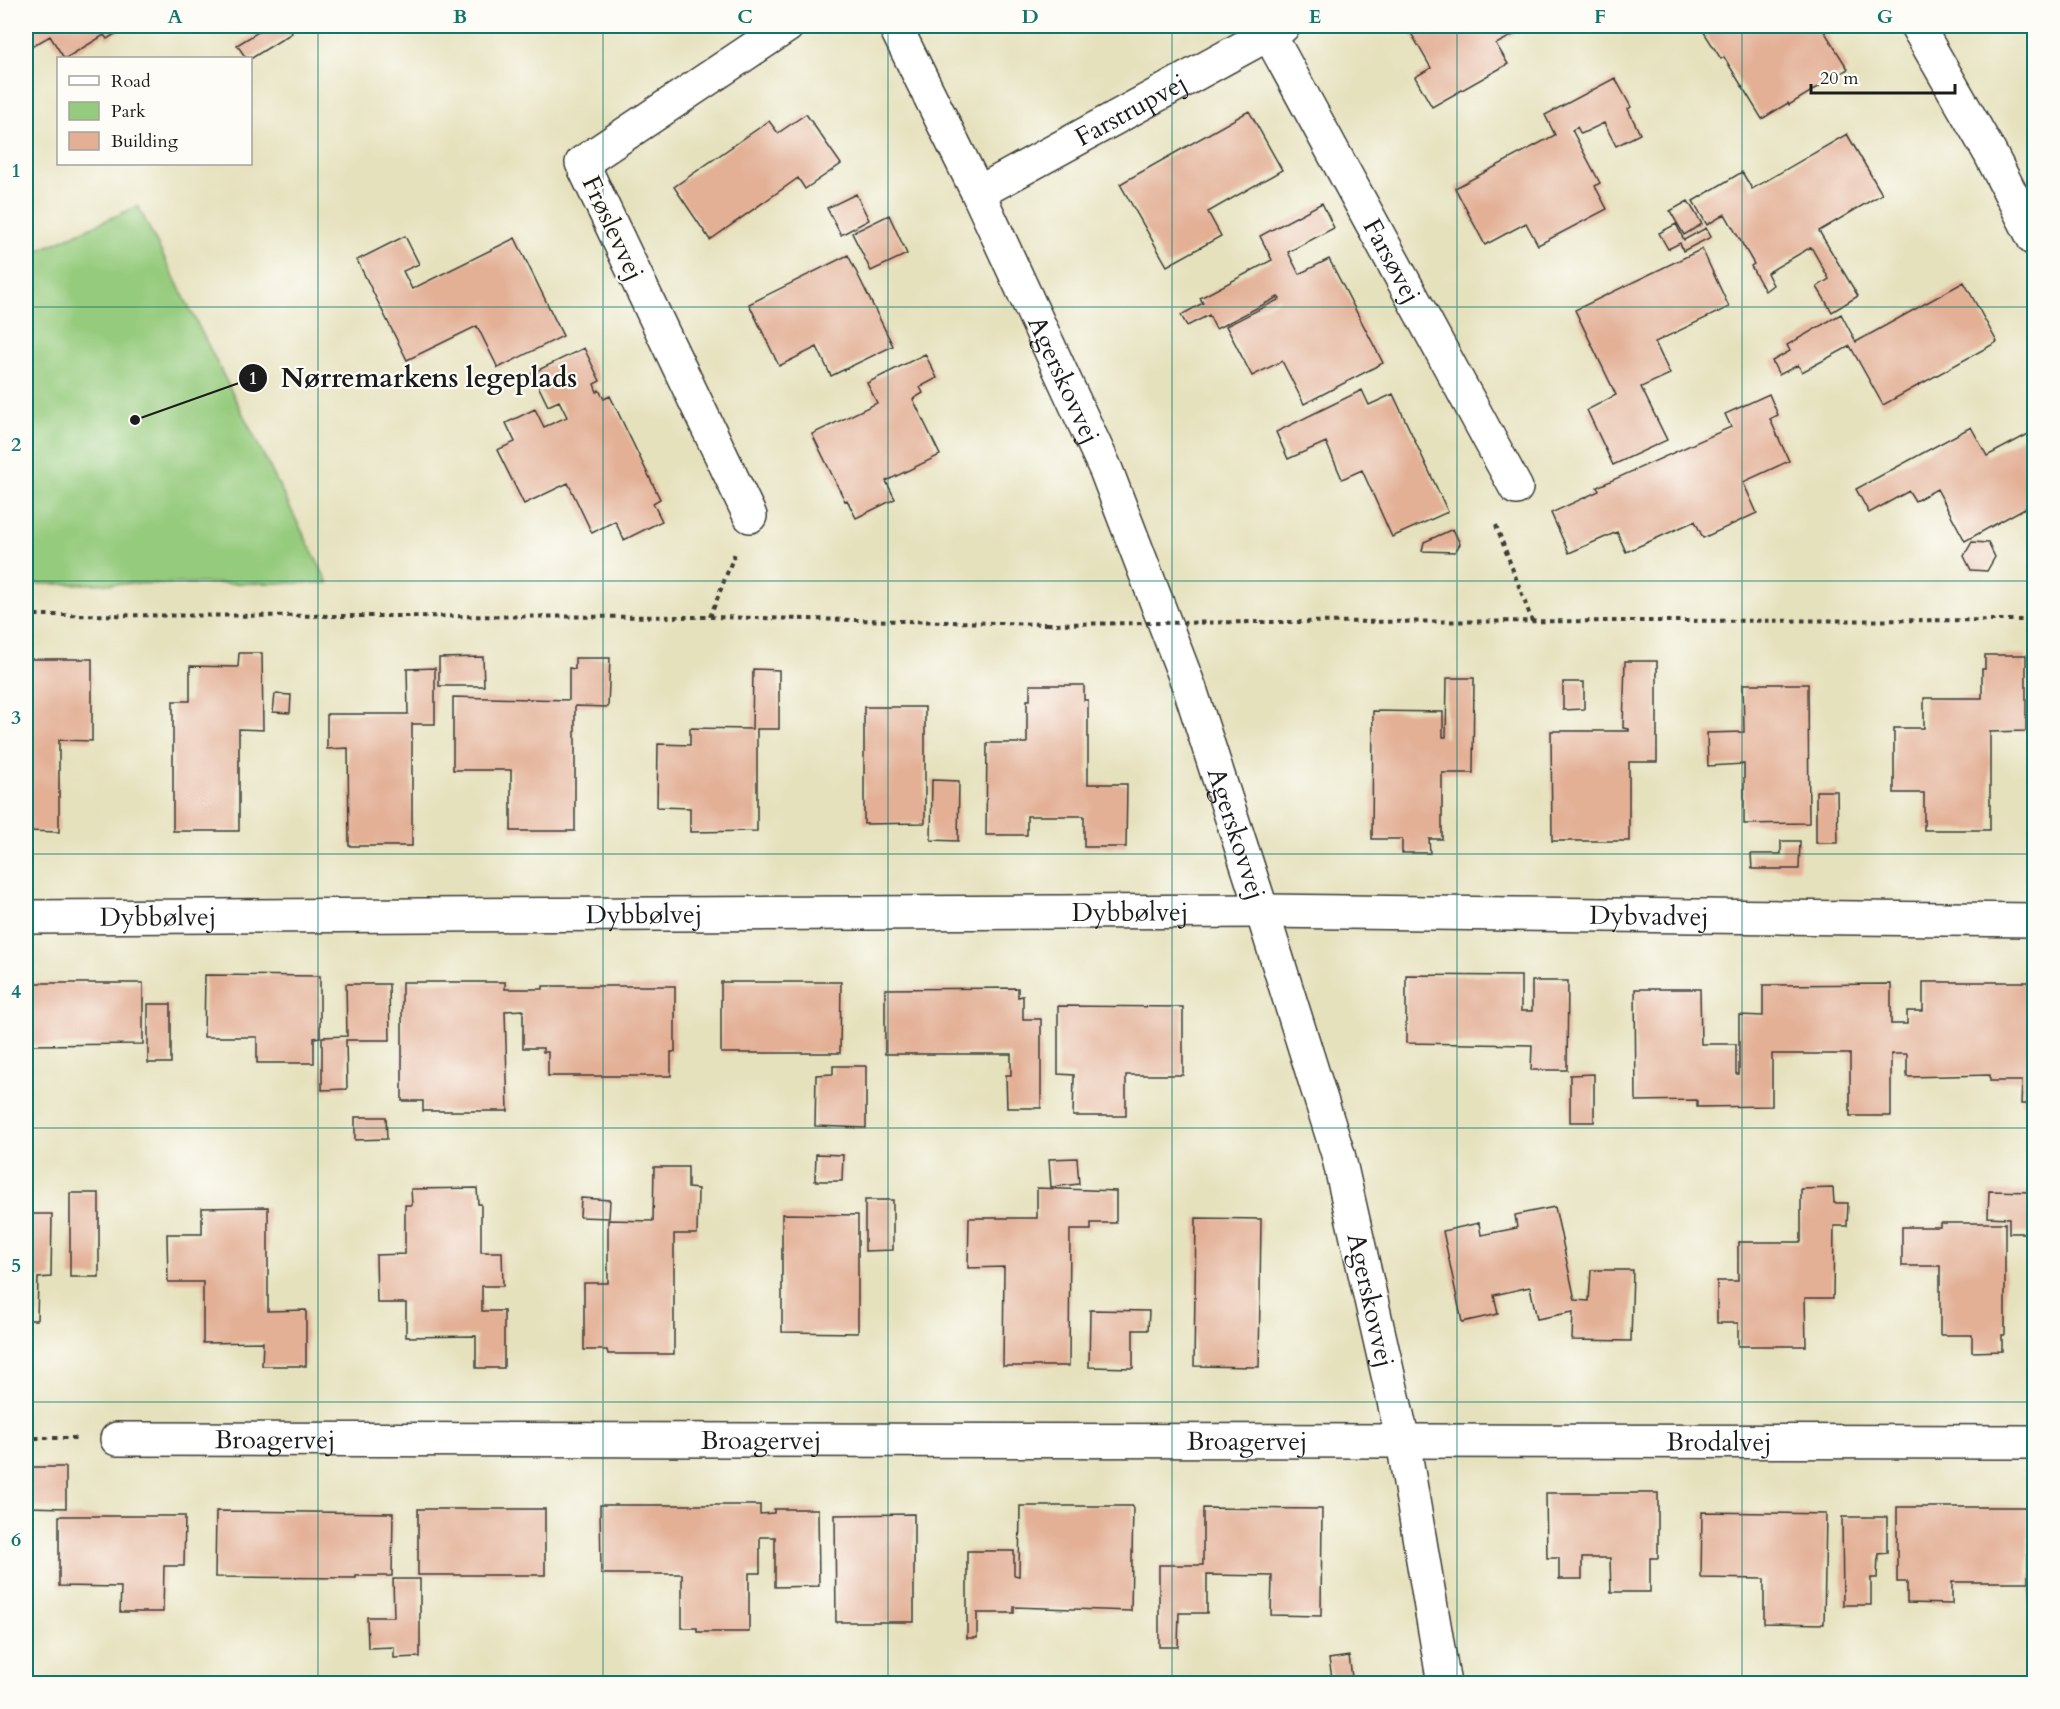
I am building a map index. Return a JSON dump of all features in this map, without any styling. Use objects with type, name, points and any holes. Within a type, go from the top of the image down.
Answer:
[{"type":"street","name":"Frøslevvej","points":[[750,516],[582,163],[787,26]]},
{"type":"street","name":"Agerskovvej","points":[[895,26],[978,193],[1106,470],[1190,689],[1338,1154],[1403,1441],[1444,1683]]},
{"type":"street","points":[[1917,26],[1990,153],[2034,239]]},
{"type":"street","name":"Farstrupvej","points":[[978,193],[1276,30]]},
{"type":"street","name":"Farsøvej","points":[[1276,30],[1516,488]]},
{"type":"street","name":"Dybbølvej","points":[[26,917],[1262,911]]},
{"type":"street","name":"Dybvadvej","points":[[1262,911],[2034,920]]},
{"type":"street","name":"Broagervej","points":[[117,1439],[1403,1441]]},
{"type":"street","name":"Brodalvej","points":[[1403,1441],[2034,1442]]},
{"type":"path","points":[[1516,488],[1495,523],[1532,621]]},
{"type":"path","points":[[710,617],[750,516]]},
{"type":"path","points":[[26,615],[710,617],[1047,624],[2034,620]]},
{"type":"path","points":[[26,1438],[117,1439]]},
{"type":"green space","points":[[138,206],[328,583],[26,584],[26,256]]},
{"type":"building","points":[[26,26],[128,26],[107,39],[104,35],[68,57],[63,57],[50,36],[26,50]]},
{"type":"building","points":[[268,26],[287,26],[292,33],[252,58],[245,57],[237,45]]},
{"type":"building","points":[[1063,26],[1077,26],[1067,32]]},
{"type":"building","points":[[1407,26],[1530,26],[1496,44],[1508,64],[1432,107],[1415,77],[1431,68]]},
{"type":"building","points":[[1700,26],[1821,26],[1848,69],[1762,119],[1724,57],[1721,59]]},
{"type":"building","points":[[1615,78],[1631,107],[1628,109],[1640,134],[1616,146],[1604,123],[1581,134],[1577,127],[1572,130],[1600,183],[1595,186],[1607,209],[1538,245],[1526,223],[1485,245],[1455,188],[1555,135],[1545,115]]},
{"type":"building","points":[[1249,111],[1282,170],[1208,212],[1221,236],[1167,266],[1120,184]]},
{"type":"building","points":[[806,114],[841,164],[805,189],[798,178],[710,240],[674,187],[769,121],[778,133]]},
{"type":"building","points":[[1847,134],[1882,194],[1819,231],[1858,296],[1832,312],[1817,287],[1829,279],[1811,247],[1767,273],[1773,285],[1765,291],[1751,266],[1754,264],[1725,214],[1707,225],[1693,201],[1742,172],[1752,189]]},
{"type":"building","points":[[856,194],[869,220],[841,235],[827,208]]},
{"type":"building","points":[[1688,201],[1702,224],[1684,235],[1670,211]]},
{"type":"building","points":[[1322,203],[1334,228],[1288,252],[1299,274],[1329,259],[1383,363],[1304,404],[1282,361],[1252,376],[1226,326],[1280,299],[1278,297],[1216,329],[1209,315],[1187,326],[1181,315],[1203,303],[1200,298],[1272,260],[1260,236]]},
{"type":"building","points":[[889,215],[907,254],[871,271],[852,233]]},
{"type":"building","points":[[1676,224],[1684,240],[1706,228],[1711,237],[1683,251],[1680,243],[1668,249],[1659,233]]},
{"type":"building","points":[[405,236],[419,264],[403,271],[412,289],[515,238],[563,336],[498,368],[477,326],[407,360],[357,260]]},
{"type":"building","points":[[1702,249],[1729,307],[1655,342],[1670,374],[1641,387],[1667,440],[1613,465],[1587,410],[1616,395],[1575,310]]},
{"type":"building","points":[[848,255],[893,346],[831,376],[817,347],[779,366],[749,304]]},
{"type":"building","points":[[1964,282],[1997,342],[1883,405],[1850,346],[1802,372],[1798,365],[1779,375],[1772,361],[1790,351],[1787,345],[1841,314],[1856,342]]},
{"type":"building","points":[[584,348],[600,381],[594,384],[597,392],[599,390],[604,399],[610,396],[660,499],[653,503],[662,521],[624,540],[615,521],[592,533],[568,483],[524,504],[497,450],[515,442],[506,423],[535,409],[544,427],[567,417],[559,401],[548,406],[532,373]]},
{"type":"building","points":[[925,354],[937,378],[920,387],[923,393],[913,399],[940,455],[886,481],[895,499],[856,518],[847,500],[845,501],[812,434],[877,403],[867,383]]},
{"type":"building","points":[[1362,390],[1369,405],[1393,394],[1448,512],[1392,537],[1362,470],[1342,479],[1326,442],[1288,459],[1276,432]]},
{"type":"building","points":[[1769,394],[1778,415],[1770,419],[1789,461],[1743,482],[1757,513],[1703,538],[1695,521],[1626,552],[1617,532],[1569,553],[1551,513],[1599,491],[1597,487],[1731,427],[1725,414]]},
{"type":"building","points":[[1971,427],[1987,456],[2034,431],[2034,503],[1965,541],[1937,489],[1915,501],[1909,491],[1869,513],[1856,489]]},
{"type":"building","points":[[1453,529],[1460,544],[1455,552],[1422,551],[1424,542]]},
{"type":"building","points":[[1972,542],[1988,543],[1995,557],[1987,571],[1971,570],[1964,556]]},
{"type":"building","points":[[239,653],[262,653],[263,730],[239,729],[239,831],[173,831],[173,701],[190,701],[190,666],[238,667]]},
{"type":"building","points":[[1985,655],[2026,655],[2026,731],[1990,732],[1990,830],[1924,830],[1924,793],[1894,793],[1894,728],[1924,728],[1924,698],[1982,698],[1982,669],[1985,669]]},
{"type":"building","points":[[483,657],[484,686],[439,686],[439,658]]},
{"type":"building","points":[[575,658],[610,658],[608,707],[575,706],[575,831],[511,831],[511,770],[453,770],[453,697],[569,700],[569,668],[575,669]]},
{"type":"building","points":[[26,659],[92,659],[92,741],[59,740],[59,832],[26,831]]},
{"type":"building","points":[[1625,661],[1657,661],[1657,762],[1629,762],[1629,841],[1552,841],[1551,731],[1629,731],[1623,728]]},
{"type":"building","points":[[435,668],[435,724],[412,724],[412,846],[349,846],[348,748],[327,749],[327,714],[408,714],[407,669]]},
{"type":"building","points":[[753,669],[779,670],[779,729],[757,729],[757,831],[690,832],[690,808],[657,807],[658,744],[690,745],[690,728],[752,729]]},
{"type":"building","points":[[1447,678],[1474,678],[1473,773],[1442,773],[1442,839],[1429,839],[1430,853],[1402,853],[1402,839],[1372,839],[1373,711],[1443,712],[1443,737],[1446,737]]},
{"type":"building","points":[[1563,682],[1584,682],[1584,709],[1563,710]]},
{"type":"building","points":[[1743,684],[1808,684],[1809,823],[1744,824],[1744,764],[1708,766],[1707,733],[1744,732]]},
{"type":"building","points":[[1030,685],[1084,685],[1084,700],[1088,700],[1088,784],[1127,784],[1126,847],[1084,847],[1084,816],[1027,816],[1027,835],[986,835],[987,743],[1027,743],[1027,700],[1030,700]]},
{"type":"building","points":[[275,694],[291,695],[290,713],[273,712]]},
{"type":"building","points":[[864,707],[925,707],[925,823],[864,824]]},
{"type":"building","points":[[932,780],[959,781],[958,841],[931,840]]},
{"type":"building","points":[[1816,791],[1837,791],[1838,843],[1816,843]]},
{"type":"building","points":[[1781,841],[1800,841],[1799,869],[1752,869],[1751,854],[1781,854]]},
{"type":"building","points":[[205,975],[320,976],[320,1037],[314,1038],[314,1063],[257,1063],[257,1037],[204,1037]]},
{"type":"building","points":[[1406,975],[1521,976],[1521,1011],[1532,1011],[1532,981],[1568,981],[1567,1070],[1531,1070],[1532,1045],[1406,1043]]},
{"type":"building","points":[[402,982],[505,982],[505,989],[543,989],[543,986],[675,986],[675,1052],[671,1052],[671,1076],[548,1076],[548,1052],[543,1052],[543,1048],[523,1048],[523,1010],[505,1011],[508,1111],[423,1111],[423,1101],[402,1101]]},
{"type":"building","points":[[721,982],[841,982],[840,1053],[721,1053]]},
{"type":"building","points":[[1923,982],[2034,982],[2034,1104],[2021,1104],[2022,1081],[1990,1081],[1990,1075],[1907,1077],[1907,1054],[1891,1054],[1891,1116],[1850,1116],[1850,1054],[1772,1054],[1772,1106],[1697,1107],[1697,1100],[1636,1101],[1635,989],[1700,989],[1701,1044],[1736,1044],[1736,1074],[1739,1074],[1739,1015],[1763,1016],[1763,985],[1891,984],[1891,1024],[1907,1024],[1907,1011],[1923,1011]]},
{"type":"building","points":[[28,983],[143,983],[143,1044],[28,1045]]},
{"type":"building","points":[[346,984],[389,984],[390,1040],[346,1040],[347,1089],[322,1090],[322,1037],[347,1036]]},
{"type":"building","points":[[1018,988],[1018,997],[1023,996],[1023,1019],[1041,1019],[1041,1108],[1007,1108],[1006,1075],[1011,1075],[1011,1054],[885,1054],[885,989]]},
{"type":"building","points":[[148,1004],[171,1004],[171,1063],[148,1063]]},
{"type":"building","points":[[1058,1006],[1183,1007],[1183,1075],[1126,1075],[1126,1116],[1073,1116],[1074,1075],[1058,1074]]},
{"type":"building","points":[[833,1066],[866,1066],[866,1128],[815,1126],[816,1075],[833,1074]]},
{"type":"building","points":[[1594,1074],[1594,1122],[1570,1122],[1570,1075]]},
{"type":"building","points":[[355,1117],[386,1117],[387,1139],[355,1140]]},
{"type":"building","points":[[816,1154],[843,1155],[842,1181],[815,1181]]},
{"type":"building","points":[[1077,1158],[1079,1184],[1051,1187],[1049,1159]]},
{"type":"building","points":[[654,1167],[688,1167],[688,1188],[698,1189],[697,1234],[674,1234],[674,1354],[608,1354],[607,1350],[584,1350],[584,1283],[608,1283],[608,1220],[653,1221]]},
{"type":"building","points":[[477,1188],[478,1204],[481,1204],[481,1252],[502,1252],[503,1286],[482,1286],[482,1311],[504,1311],[504,1368],[476,1368],[476,1336],[406,1337],[406,1303],[377,1303],[376,1255],[405,1254],[405,1205],[412,1205],[411,1189]]},
{"type":"building","points":[[1037,1188],[1116,1191],[1116,1223],[1091,1223],[1091,1230],[1070,1230],[1069,1366],[1003,1366],[1004,1267],[968,1268],[969,1218],[1037,1218]]},
{"type":"building","points":[[1833,1188],[1834,1203],[1848,1203],[1847,1226],[1834,1226],[1833,1298],[1805,1298],[1806,1346],[1738,1346],[1738,1323],[1717,1323],[1717,1281],[1738,1281],[1738,1242],[1801,1242],[1801,1189]]},
{"type":"building","points":[[1989,1191],[2034,1192],[2034,1233],[2009,1233],[2009,1218],[1988,1217]]},
{"type":"building","points":[[70,1193],[99,1193],[99,1277],[70,1277]]},
{"type":"building","points":[[581,1198],[610,1200],[609,1218],[580,1217]]},
{"type":"building","points":[[865,1200],[893,1200],[893,1250],[865,1251]]},
{"type":"building","points":[[268,1207],[268,1311],[306,1310],[306,1366],[262,1366],[263,1342],[203,1343],[203,1282],[168,1282],[167,1234],[202,1234],[202,1208]]},
{"type":"building","points":[[1555,1207],[1575,1300],[1589,1301],[1591,1270],[1633,1270],[1631,1341],[1572,1340],[1573,1312],[1537,1319],[1530,1287],[1494,1295],[1498,1314],[1462,1322],[1443,1231],[1479,1223],[1481,1235],[1517,1228],[1515,1215]]},
{"type":"building","points":[[26,1214],[52,1214],[51,1277],[38,1278],[37,1320],[26,1320]]},
{"type":"building","points":[[782,1214],[858,1215],[858,1333],[782,1332]]},
{"type":"building","points":[[1196,1218],[1261,1219],[1259,1367],[1194,1366]]},
{"type":"building","points":[[1940,1223],[2005,1223],[2005,1335],[2002,1335],[2002,1351],[1972,1352],[1972,1335],[1940,1335],[1940,1266],[1902,1266],[1902,1227],[1940,1227]]},
{"type":"building","points":[[1090,1310],[1149,1311],[1148,1330],[1133,1330],[1133,1368],[1089,1367]]},
{"type":"building","points":[[26,1467],[66,1467],[66,1508],[26,1507]]},
{"type":"building","points":[[1546,1493],[1658,1493],[1658,1558],[1650,1558],[1650,1592],[1611,1592],[1610,1558],[1582,1558],[1582,1579],[1559,1579],[1559,1558],[1547,1558]]},
{"type":"building","points":[[600,1505],[760,1505],[760,1514],[774,1513],[774,1509],[818,1509],[819,1586],[775,1587],[775,1537],[760,1537],[760,1573],[749,1573],[749,1632],[697,1632],[697,1628],[682,1628],[682,1574],[601,1574]]},
{"type":"building","points":[[1020,1506],[1133,1506],[1131,1611],[1014,1607],[1014,1613],[977,1613],[977,1638],[967,1638],[967,1551],[1014,1551],[1014,1575],[1019,1576]]},
{"type":"building","points":[[1897,1507],[2028,1507],[2028,1582],[1952,1582],[1952,1604],[1907,1603],[1907,1582],[1897,1582]]},
{"type":"building","points":[[1203,1508],[1322,1509],[1321,1616],[1271,1615],[1272,1576],[1207,1575],[1207,1613],[1179,1613],[1178,1647],[1159,1647],[1159,1565],[1203,1565]]},
{"type":"building","points":[[418,1509],[545,1509],[545,1575],[418,1575]]},
{"type":"building","points":[[216,1511],[393,1513],[392,1576],[215,1577]]},
{"type":"building","points":[[1702,1512],[1826,1514],[1824,1624],[1764,1623],[1764,1579],[1701,1578]]},
{"type":"building","points":[[914,1514],[914,1622],[836,1622],[835,1515]]},
{"type":"building","points":[[59,1516],[185,1516],[184,1566],[164,1566],[163,1612],[120,1612],[121,1587],[59,1586]]},
{"type":"building","points":[[1842,1517],[1887,1517],[1887,1553],[1878,1554],[1877,1578],[1871,1578],[1871,1605],[1843,1605]]},
{"type":"building","points":[[2030,1575],[2034,1575],[2034,1651],[2032,1652]]},
{"type":"building","points":[[393,1579],[420,1579],[420,1657],[394,1658],[394,1647],[368,1648],[367,1617],[394,1617]]},
{"type":"building","points":[[1349,1656],[1353,1684],[1333,1684],[1329,1659]]},
{"type":"place","name":"Nørremarkens legeplads","points":[[135,420]]}]
